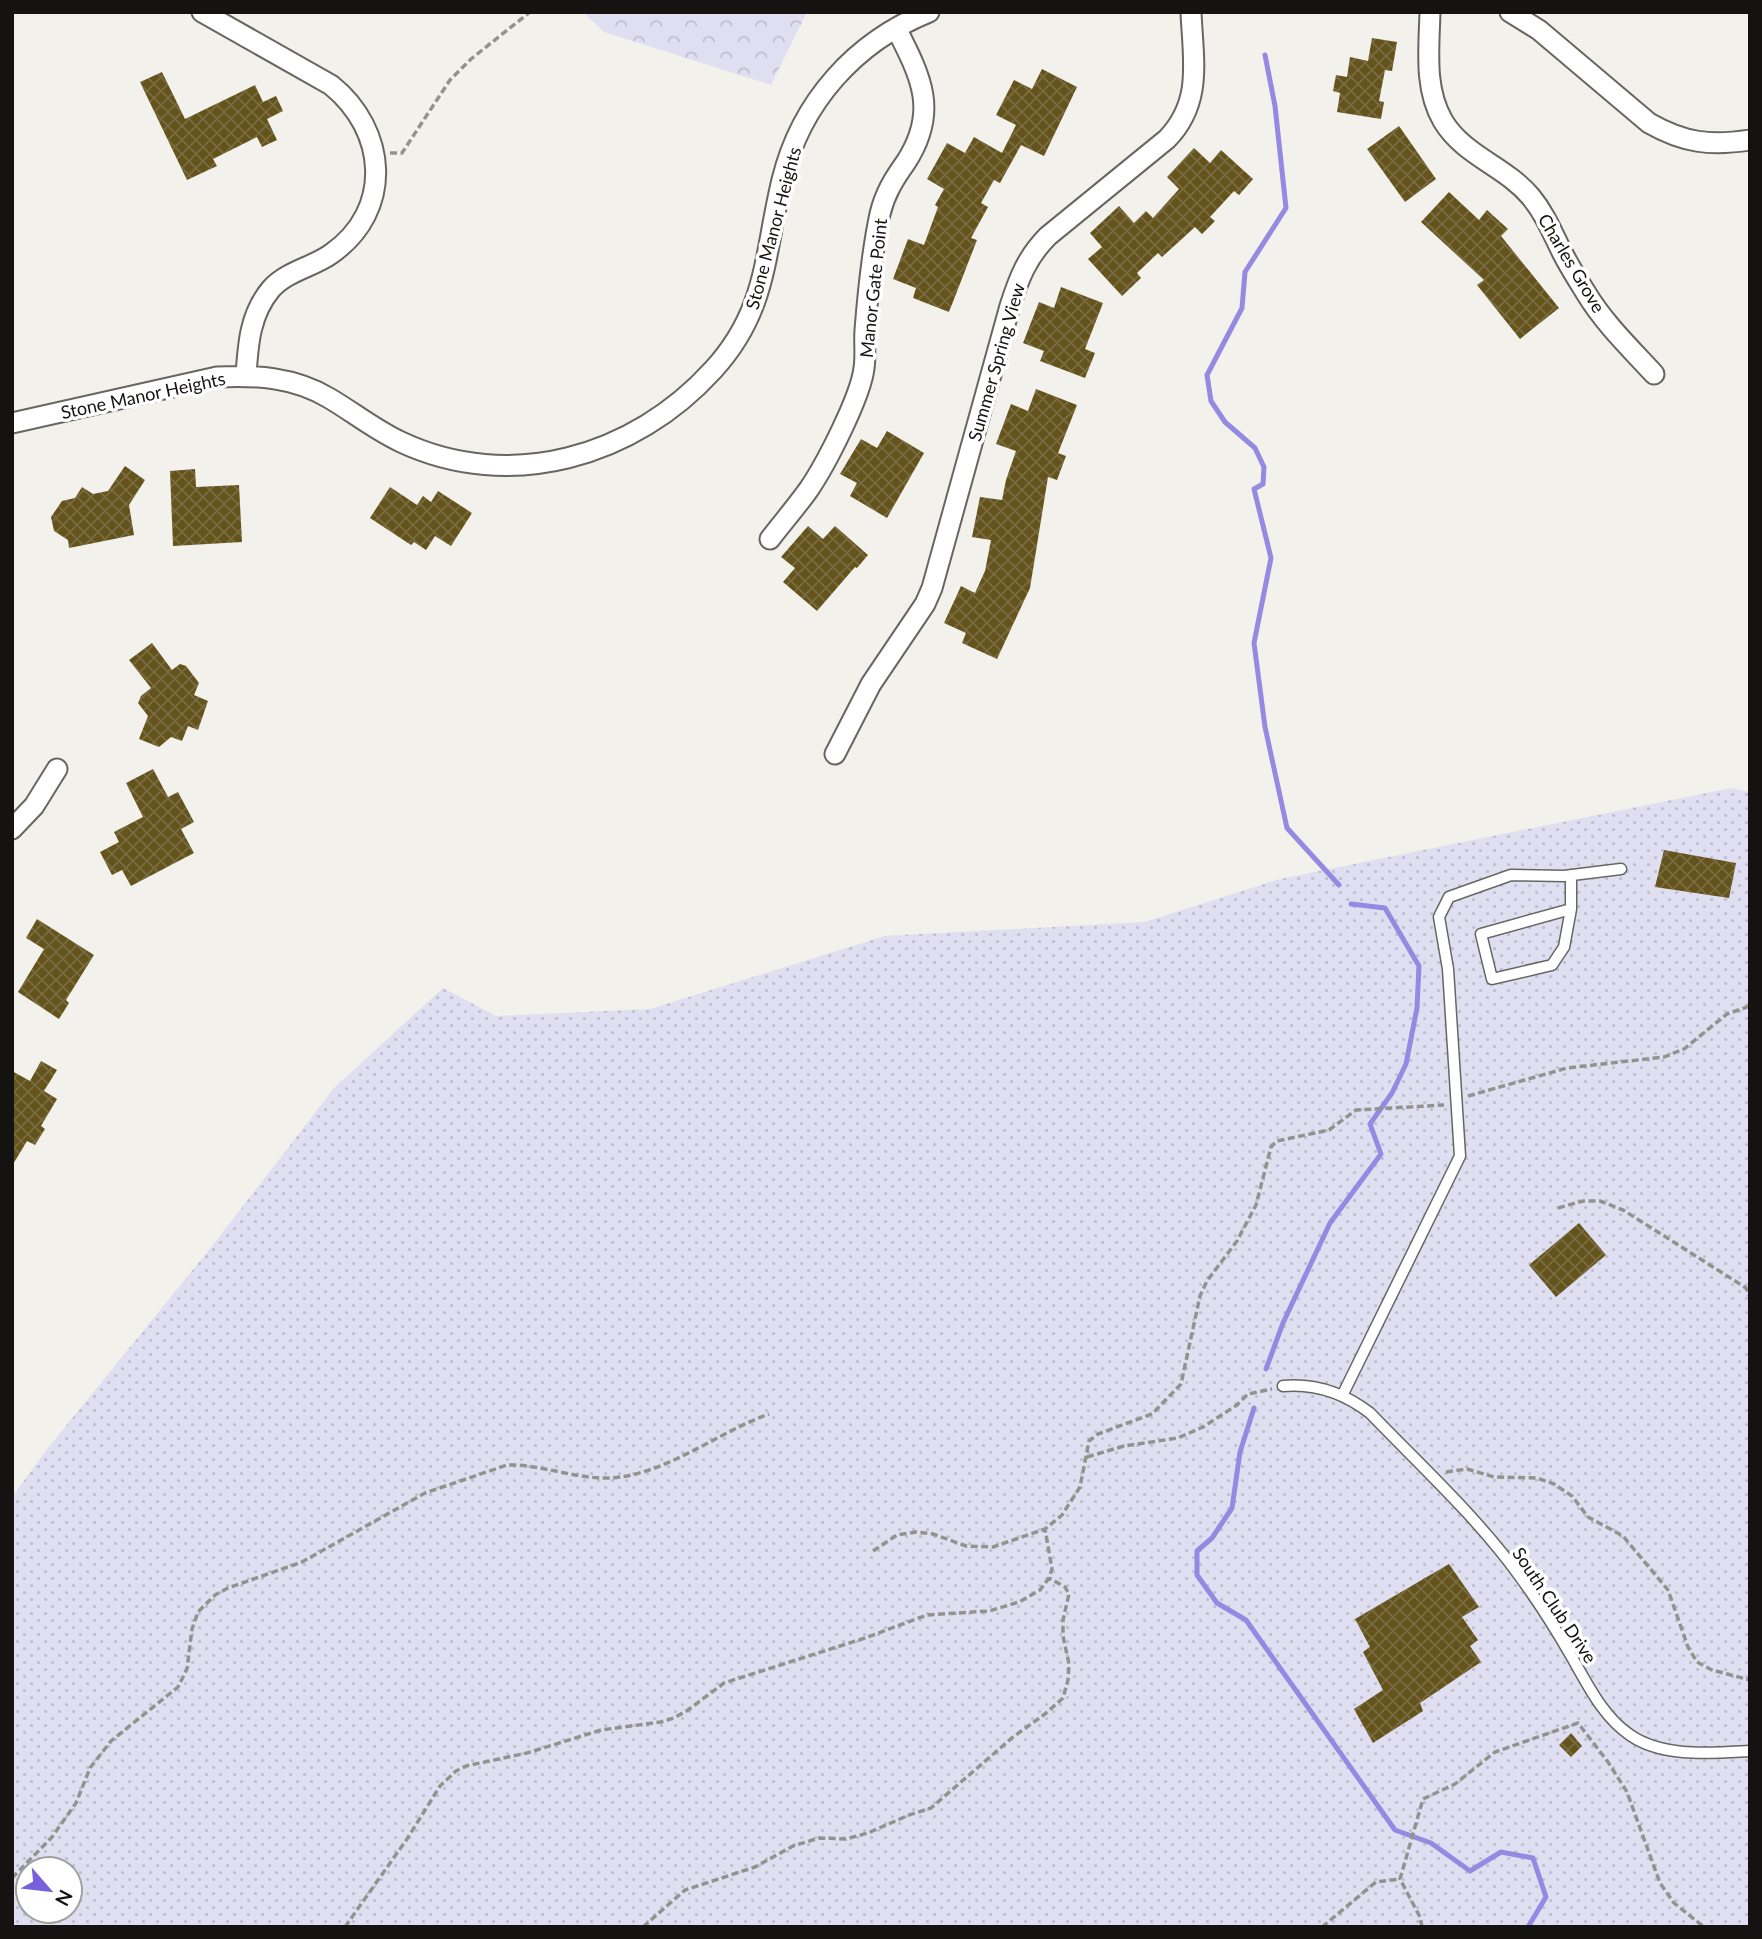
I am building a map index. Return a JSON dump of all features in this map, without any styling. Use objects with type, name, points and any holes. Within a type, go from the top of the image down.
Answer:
[{"type":"street","points":[[202,12],[344,95],[364,122],[375,154],[376,178],[371,202],[361,223],[330,255],[287,276],[272,288],[253,323],[246,375]]},
{"type":"street","name":"Stone Manor Heights","points":[[12,423],[217,377],[246,375],[282,379],[306,386],[402,442],[457,460],[505,465],[547,462],[588,454],[618,442],[677,406],[725,357],[745,326],[757,300],[766,270],[782,182],[799,131],[831,81],[872,42],[929,12]]},
{"type":"street","name":"Summer Spring View","points":[[835,754],[871,684],[925,604],[932,588],[1010,306],[1024,267],[1033,251],[1048,236],[1179,127],[1192,98],[1194,81],[1191,12]]},
{"type":"street","name":"Charles Grove","points":[[1430,12],[1430,82],[1434,102],[1444,121],[1465,147],[1516,181],[1530,196],[1545,215],[1563,254],[1588,296],[1654,374]]},
{"type":"street","points":[[1510,12],[1539,30],[1648,123],[1688,141],[1709,144],[1750,140]]},
{"type":"street","name":"Manor Gate Point","points":[[770,539],[811,487],[860,387],[880,216],[892,180],[916,143],[925,109],[918,70],[896,28]]},
{"type":"street","points":[[12,829],[34,806],[57,769]]},
{"type":"lane","points":[[1342,1396],[1460,1156],[1448,970],[1439,917],[1449,897],[1511,875],[1571,875],[1621,869]]},
{"type":"lane","points":[[1571,875],[1571,909],[1564,947],[1552,965],[1492,979],[1481,934],[1571,909]]},
{"type":"lane","name":"South Club Drive","points":[[1283,1386],[1316,1386],[1342,1396],[1370,1413],[1500,1550],[1617,1725],[1649,1745],[1671,1750],[1716,1753],[1750,1751]]},
{"type":"path","points":[[375,154],[402,153],[450,80],[471,59],[530,12]]},
{"type":"path","points":[[873,1551],[897,1535],[916,1532],[933,1534],[966,1546],[993,1547],[1045,1529],[1062,1515],[1080,1487],[1089,1441],[1098,1434],[1152,1414],[1181,1384],[1200,1296],[1207,1281],[1237,1241],[1256,1205],[1271,1147],[1277,1140],[1329,1130],[1356,1110],[1446,1105],[1474,1094],[1567,1068],[1664,1057],[1684,1049],[1727,1014],[1750,1006]]},
{"type":"path","points":[[1559,1208],[1583,1201],[1600,1201],[1623,1210],[1748,1288],[1750,1297]]},
{"type":"path","points":[[1087,1457],[1124,1446],[1178,1438],[1203,1427],[1237,1405],[1248,1394],[1283,1386]]},
{"type":"path","points":[[12,1878],[52,1837],[76,1803],[90,1768],[111,1741],[178,1687],[187,1669],[195,1621],[203,1605],[215,1595],[302,1562],[425,1493],[507,1465],[520,1464],[578,1476],[610,1478],[637,1473],[658,1466],[748,1421],[769,1414]]},
{"type":"path","points":[[1419,1464],[1449,1473],[1467,1469],[1494,1477],[1537,1478],[1554,1484],[1572,1496],[1588,1517],[1623,1536],[1668,1590],[1688,1647],[1697,1662],[1712,1670],[1750,1680]]},
{"type":"path","points":[[345,1927],[407,1839],[440,1786],[456,1771],[601,1730],[674,1718],[723,1683],[927,1615],[989,1611],[1019,1602],[1040,1590],[1049,1578],[1052,1569],[1045,1529]]},
{"type":"path","points":[[642,1927],[685,1890],[755,1867],[793,1846],[819,1838],[846,1839],[868,1833],[931,1808],[1013,1737],[1045,1714],[1063,1698],[1069,1664],[1063,1636],[1069,1594],[1065,1587],[1049,1578]]},
{"type":"path","points":[[1422,1927],[1420,1917],[1400,1880],[1423,1799],[1455,1784],[1495,1752],[1578,1723],[1627,1792],[1660,1883],[1674,1903],[1703,1927]]},
{"type":"path","points":[[1322,1927],[1376,1882],[1400,1880]]},
{"type":"green space","points":[[583,12],[807,12],[771,85],[604,32]]},
{"type":"green space","points":[[1731,788],[1750,792],[1750,1927],[12,1927],[12,1497],[335,1087],[443,988],[496,1016],[650,1009],[885,936],[1144,922],[1280,879]]},
{"type":"building","points":[[1372,38],[1397,42],[1392,71],[1385,70],[1379,101],[1384,102],[1381,119],[1337,112],[1340,93],[1333,91],[1336,75],[1347,77],[1350,57],[1368,61]]},
{"type":"building","points":[[1042,69],[1077,87],[1044,156],[1021,145],[1000,183],[994,180],[981,203],[988,207],[971,238],[977,240],[949,312],[913,298],[916,288],[893,279],[908,239],[924,245],[938,207],[935,205],[944,189],[927,179],[947,143],[965,153],[974,137],[1002,153],[1016,125],[996,115],[1014,80],[1032,89]]},
{"type":"building","points":[[162,72],[185,119],[255,85],[263,102],[276,96],[283,111],[267,119],[277,140],[262,147],[257,137],[213,159],[217,166],[187,180],[140,82]]},
{"type":"building","points":[[1399,126],[1436,179],[1405,202],[1367,149]]},
{"type":"building","points":[[1194,148],[1210,163],[1221,150],[1253,179],[1239,195],[1234,191],[1210,217],[1215,221],[1202,234],[1195,227],[1162,257],[1158,253],[1137,273],[1141,278],[1122,296],[1088,259],[1102,247],[1090,233],[1119,206],[1134,223],[1146,211],[1153,218],[1179,189],[1167,177]]},
{"type":"building","points":[[1449,192],[1479,220],[1487,210],[1508,229],[1501,236],[1559,308],[1520,339],[1477,285],[1484,280],[1421,222]]},
{"type":"building","points":[[1061,287],[1103,303],[1085,349],[1095,353],[1085,378],[1040,361],[1044,351],[1023,343],[1039,302],[1054,308]]},
{"type":"building","points":[[1036,389],[1077,405],[1058,453],[1066,456],[1057,480],[1048,477],[1030,588],[997,659],[962,643],[966,633],[944,623],[961,586],[975,593],[985,571],[991,540],[972,537],[980,497],[1002,500],[1016,451],[996,444],[1011,404],[1028,411]]},
{"type":"building","points":[[887,431],[924,453],[887,518],[850,496],[857,483],[840,474],[861,439],[877,448]]},
{"type":"building","points":[[125,466],[145,480],[129,505],[134,535],[69,548],[68,540],[54,531],[51,517],[62,501],[75,498],[82,487],[93,494],[108,491]]},
{"type":"building","points":[[195,469],[196,487],[239,485],[242,542],[173,546],[170,471]]},
{"type":"building","points":[[390,487],[417,505],[423,496],[431,502],[438,491],[472,513],[451,546],[435,536],[426,550],[414,542],[411,545],[370,518]]},
{"type":"building","points":[[808,526],[823,539],[835,526],[868,555],[817,611],[783,582],[795,568],[781,557]]},
{"type":"building","points":[[152,643],[172,670],[180,664],[186,666],[199,683],[194,695],[208,701],[198,730],[188,726],[182,741],[171,737],[159,747],[139,739],[148,716],[138,703],[141,696],[151,688],[129,660]]},
{"type":"building","points":[[153,769],[168,797],[178,792],[194,822],[181,829],[194,853],[131,886],[122,870],[112,875],[100,852],[119,842],[114,832],[143,817],[126,783]]},
{"type":"building","points":[[1664,850],[1736,863],[1729,898],[1655,887]]},
{"type":"building","points":[[37,919],[94,955],[66,1000],[69,1003],[59,1019],[18,992],[44,949],[26,938]]},
{"type":"building","points":[[41,1061],[57,1070],[44,1091],[57,1099],[41,1126],[45,1129],[35,1145],[27,1141],[12,1166],[12,1071],[30,1081]]},
{"type":"building","points":[[1579,1223],[1606,1255],[1556,1297],[1529,1265]]},
{"type":"building","points":[[1449,1564],[1479,1607],[1462,1617],[1478,1640],[1470,1646],[1481,1662],[1420,1703],[1423,1711],[1373,1743],[1354,1709],[1383,1690],[1363,1652],[1370,1647],[1355,1619]]},
{"type":"building","points":[[1571,1733],[1582,1746],[1571,1757],[1559,1745]]},
{"type":"waterway","points":[[1265,55],[1275,106],[1286,208],[1245,272],[1242,308],[1207,375],[1211,401],[1225,422],[1255,448],[1264,467],[1263,484],[1254,489],[1271,558],[1254,643],[1265,727],[1287,828],[1339,885]]},
{"type":"waterway","points":[[1266,1369],[1283,1323],[1330,1223],[1381,1154],[1370,1124],[1392,1093],[1406,1064],[1417,1008],[1419,966],[1385,908],[1351,904]]},
{"type":"waterway","points":[[1254,1408],[1240,1452],[1232,1508],[1212,1538],[1197,1551],[1197,1575],[1217,1603],[1246,1620],[1395,1830],[1431,1843],[1470,1871],[1501,1852],[1533,1858],[1546,1897],[1528,1927]]}]
